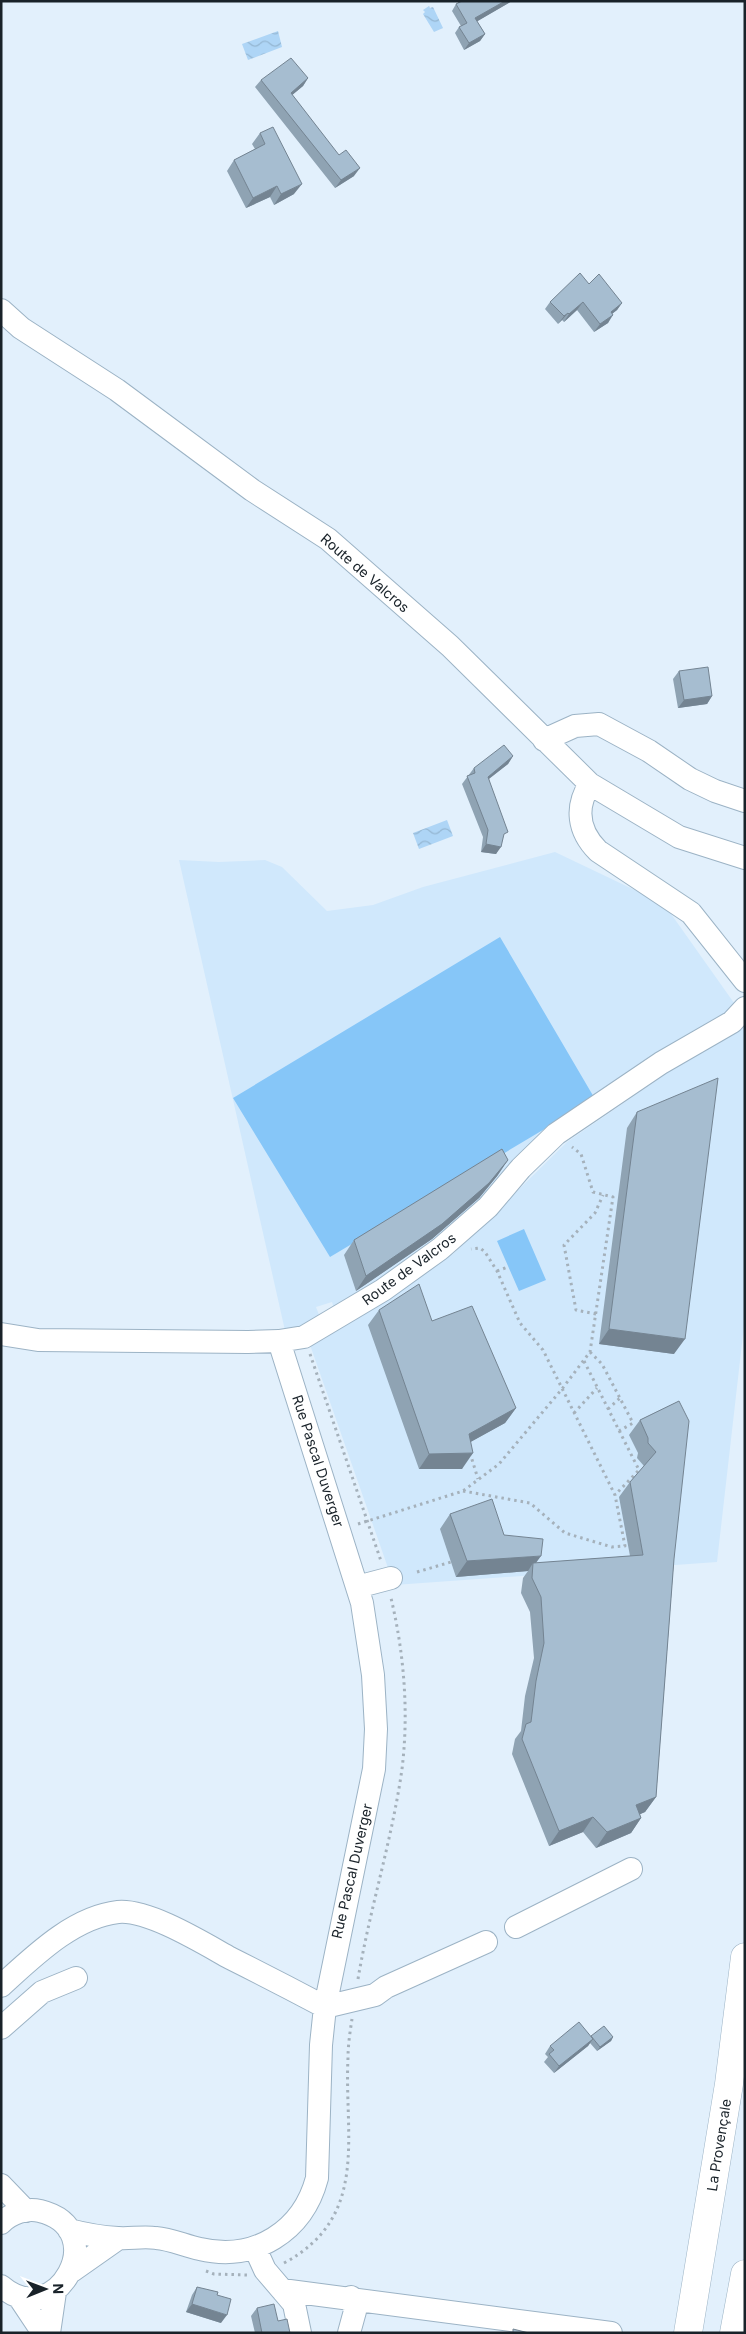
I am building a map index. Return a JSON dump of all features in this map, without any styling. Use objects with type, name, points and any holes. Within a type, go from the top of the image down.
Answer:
[{"type":"highway","name":"La Provençale","points":[[688,2333],[729,2084],[745,1957]]},
{"type":"highway","points":[[734,2333],[745,2274]]},
{"type":"street","name":"Route de Valcros","points":[[1,310],[21,328],[117,390],[252,490],[328,539],[450,646],[590,784],[679,837],[745,858]]},
{"type":"street","points":[[544,740],[575,726],[599,724],[649,751],[690,780],[714,791],[745,801]]},
{"type":"street","points":[[590,784],[582,796],[580,819],[583,834],[589,842],[598,851],[691,913],[745,980]]},
{"type":"street","name":"Route de Valcros","points":[[1,1334],[38,1340],[279,1341],[304,1337],[327,1314],[382,1290],[440,1249],[488,1207],[520,1168],[556,1134],[662,1063],[732,1022],[745,1008]]},
{"type":"street","name":"Rue Pascal Duverger","points":[[68,2230],[119,2238],[157,2238],[201,2250],[218,2251],[255,2248],[281,2234],[304,2210],[313,2194],[319,2156],[321,2046],[324,2007],[374,1769],[376,1729],[373,1675],[357,1587],[279,1341]]},
{"type":"street","points":[[357,1587],[391,1578]]},
{"type":"street","points":[[516,1927],[631,1868]]},
{"type":"street","points":[[1,1986],[30,1960],[69,1931],[98,1916],[120,1912],[152,1918],[324,2007],[375,1995],[386,1987],[486,1942]]},
{"type":"street","points":[[1,2028],[42,1992],[76,1978]]},
{"type":"street","points":[[1,2185],[26,2210]]},
{"type":"street","points":[[1,2223],[15,2214],[26,2210],[50,2214],[68,2230],[75,2250],[72,2271],[65,2283],[55,2292],[31,2298],[6,2289]]},
{"type":"street","points":[[72,2271],[119,2238]]},
{"type":"street","points":[[255,2248],[265,2270],[294,2304],[300,2333]]},
{"type":"street","points":[[6,2289],[43,2333]]},
{"type":"street","points":[[282,2290],[351,2297],[611,2333]]},
{"type":"street","points":[[49,2333],[55,2292]]},
{"type":"street","points":[[349,2333],[356,2311],[351,2297]]},
{"type":"path","points":[[340,1530],[463,1491],[499,1464],[562,1389],[590,1352],[613,1197],[593,1192],[581,1154],[556,1134]]},
{"type":"path","points":[[596,1314],[576,1310],[564,1245],[595,1213],[603,1195]]},
{"type":"path","points":[[463,1491],[530,1503],[565,1534],[612,1547],[625,1546],[615,1495],[543,1350],[520,1323],[497,1271],[485,1252],[476,1247],[464,1254]]},
{"type":"path","points":[[497,1271],[508,1266]]},
{"type":"path","points":[[590,1352],[602,1364],[633,1423],[620,1431]]},
{"type":"path","points":[[584,1361],[639,1470],[615,1495]]},
{"type":"path","points":[[574,1414],[597,1388]]},
{"type":"path","points":[[608,1409],[620,1398]]},
{"type":"path","points":[[470,1452],[478,1479]]},
{"type":"path","points":[[417,1572],[451,1562]]},
{"type":"shaded area","points":[[555,852],[664,904],[739,1010],[602,1094],[482,1206],[336,1314],[332,1302],[316,1307],[321,1320],[286,1335],[179,860],[219,862],[265,860],[282,867],[327,911],[373,905],[423,887]]},
{"type":"shaded area","points":[[500,937],[595,1099],[330,1257],[233,1098]]},
{"type":"shaded area","points":[[744,1020],[745,1317],[717,1562],[394,1585],[309,1342],[453,1254],[567,1142]]},
{"type":"shaded area","points":[[524,1229],[546,1280],[519,1291],[497,1241]]},
{"type":"water","points":[[429,6],[430,8],[433,7],[443,28],[434,32],[423,14],[425,12],[423,10]]},
{"type":"water","points":[[278,31],[282,47],[248,60],[242,44]]},
{"type":"water","points":[[447,820],[453,836],[419,849],[413,833]]},
{"type":"building","points":[[462,1],[505,1],[475,18],[485,34],[469,43],[459,27],[467,23],[456,4]]},
{"type":"building","points":[[291,58],[308,78],[291,93],[339,155],[346,150],[360,168],[341,180],[261,80]]},
{"type":"building","points":[[273,127],[302,184],[281,194],[277,186],[253,198],[234,160],[265,144],[260,133]]},
{"type":"building","points":[[580,273],[589,284],[599,274],[622,303],[611,312],[613,315],[600,324],[583,302],[564,316],[550,302]]},
{"type":"building","points":[[708,667],[712,696],[684,700],[679,671]]},
{"type":"building","points":[[504,745],[513,756],[488,777],[508,832],[504,834],[501,847],[486,844],[488,830],[467,776],[475,773],[474,768]]},
{"type":"building","points":[[718,1078],[685,1339],[609,1329],[637,1112]]},
{"type":"building","points":[[502,1149],[508,1160],[489,1183],[442,1224],[366,1276],[354,1240]]},
{"type":"building","points":[[419,1284],[432,1321],[472,1306],[516,1408],[469,1434],[473,1453],[429,1454],[379,1310]]},
{"type":"building","points":[[679,1401],[689,1421],[674,1559],[656,1797],[636,1805],[641,1818],[607,1832],[593,1817],[559,1831],[522,1739],[526,1724],[531,1722],[536,1681],[544,1643],[541,1597],[532,1578],[533,1563],[643,1555],[630,1482],[656,1452],[648,1443],[648,1438],[640,1420]]},
{"type":"building","points":[[492,1499],[504,1535],[543,1539],[541,1556],[467,1561],[450,1514]]},
{"type":"building","points":[[579,2022],[593,2039],[559,2066],[549,2054],[554,2050],[550,2046]]},
{"type":"building","points":[[604,2026],[613,2037],[600,2047],[591,2036]]},
{"type":"building","points":[[197,2287],[218,2292],[217,2295],[231,2299],[227,2315],[192,2304]]},
{"type":"building","points":[[274,2304],[278,2321],[287,2319],[290,2333],[262,2333],[257,2308]]},
{"type":"building","points":[[513,2329],[529,2333],[513,2333]]}]
